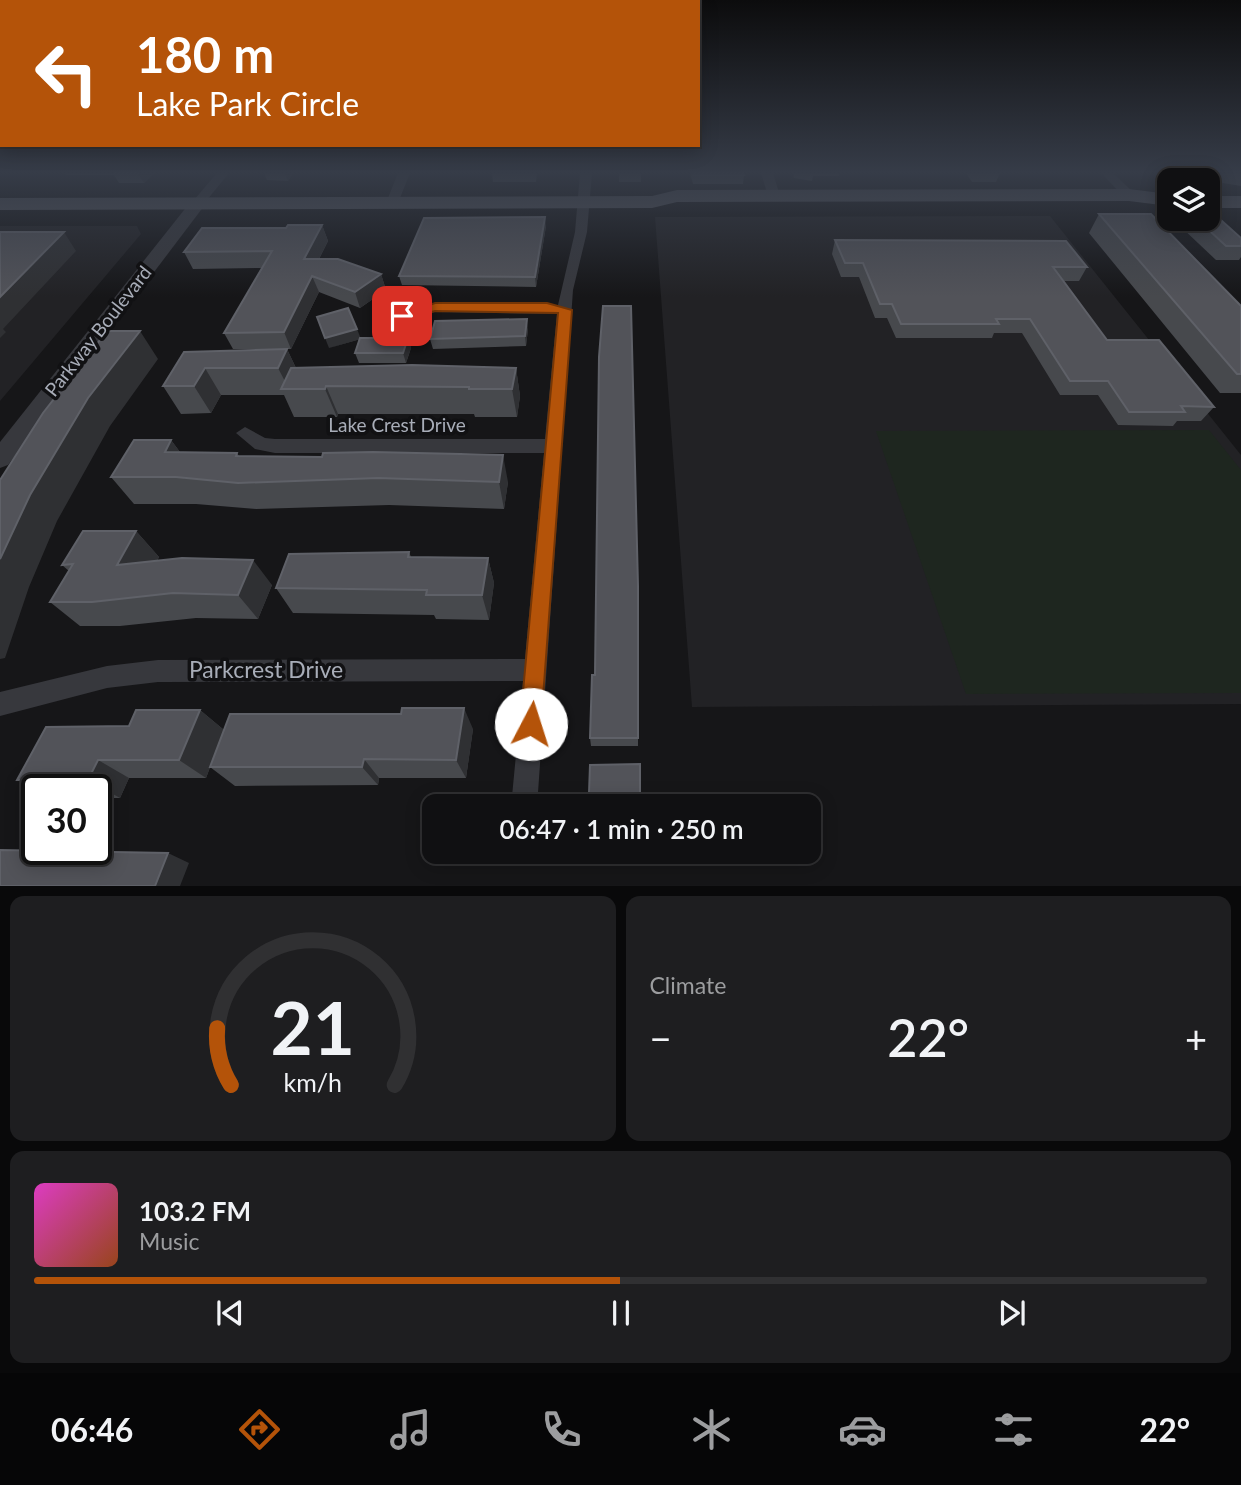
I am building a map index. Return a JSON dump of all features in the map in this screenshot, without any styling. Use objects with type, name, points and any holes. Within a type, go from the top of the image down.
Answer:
[{"type":"street","name":"Parkway Boulevard","points":[[0,459],[189,214]]},
{"type":"street","points":[[525,794],[565,310],[569,275],[581,232],[583,214]]},
{"type":"street","points":[[402,316],[435,307],[547,307],[565,310]]},
{"type":"street","name":"Lake Crest Drive","points":[[245,433],[261,444],[275,446],[554,446]]},
{"type":"street","name":"Parkcrest Drive","points":[[0,704],[107,677],[159,671],[535,670]]},
{"type":"shaded area","points":[[1050,216],[1241,455],[1241,704],[692,707],[655,217]]},
{"type":"shaded area","points":[[0,226],[137,226],[141,234],[0,401]]},
{"type":"shaded area","points":[[1209,430],[1241,470],[1241,693],[966,694],[876,431]]},
{"type":"building","points":[[1099,214],[1151,214],[1157,220],[1157,231],[1168,231],[1241,306],[1241,374],[1237,374]]},
{"type":"building","points":[[545,217],[535,277],[399,276],[424,218]]},
{"type":"building","points":[[1220,219],[1241,238],[1241,246],[1226,246],[1210,231],[1220,231]]},
{"type":"building","points":[[288,225],[322,225],[304,259],[338,259],[381,274],[355,292],[312,276],[284,332],[224,333],[272,251],[184,252],[202,228],[286,228]]},
{"type":"building","points":[[0,232],[64,232],[0,297]]},
{"type":"building","points":[[835,240],[1066,241],[1087,267],[1053,267],[1107,340],[1159,340],[1214,407],[1181,406],[1185,412],[1129,412],[1108,381],[1070,381],[1030,319],[996,319],[999,324],[901,324],[892,304],[880,304],[863,263],[845,263]]},
{"type":"building","points":[[603,306],[631,306],[638,586],[638,738],[590,738],[592,675],[595,675],[599,357]]},
{"type":"building","points":[[348,308],[357,329],[325,338],[317,317]]},
{"type":"building","points":[[527,319],[525,336],[430,339],[435,321]]},
{"type":"building","points":[[107,331],[140,331],[88,398],[30,495],[0,559],[0,480],[43,413]]},
{"type":"building","points":[[360,338],[408,338],[403,353],[355,353]]},
{"type":"building","points":[[287,349],[278,368],[205,368],[194,386],[163,386],[184,352]]},
{"type":"building","points":[[412,365],[516,368],[512,389],[326,386],[325,389],[281,389],[291,368]]},
{"type":"building","points":[[134,440],[171,440],[165,452],[237,453],[236,456],[322,457],[323,453],[373,452],[503,455],[499,482],[378,478],[238,483],[176,477],[111,477]]},
{"type":"building","points":[[83,531],[136,531],[117,565],[182,558],[253,560],[238,595],[173,593],[92,602],[50,602],[73,564],[62,565]]},
{"type":"building","points":[[409,552],[408,557],[488,558],[482,595],[426,595],[427,590],[276,588],[289,554]]},
{"type":"building","points":[[402,708],[464,708],[456,760],[364,759],[362,767],[210,767],[230,714],[401,714]]},
{"type":"building","points":[[136,710],[200,710],[179,760],[98,760],[91,774],[21,774],[21,780],[17,780],[46,727],[129,726]]},
{"type":"building","points":[[640,764],[640,794],[586,794],[589,793],[590,765]]},
{"type":"building","points":[[0,850],[21,850],[21,865],[112,865],[112,852],[168,853],[155,886],[0,886]]},
{"type":"route","points":[[402,316],[435,307],[547,307],[565,310],[531,724]]}]
